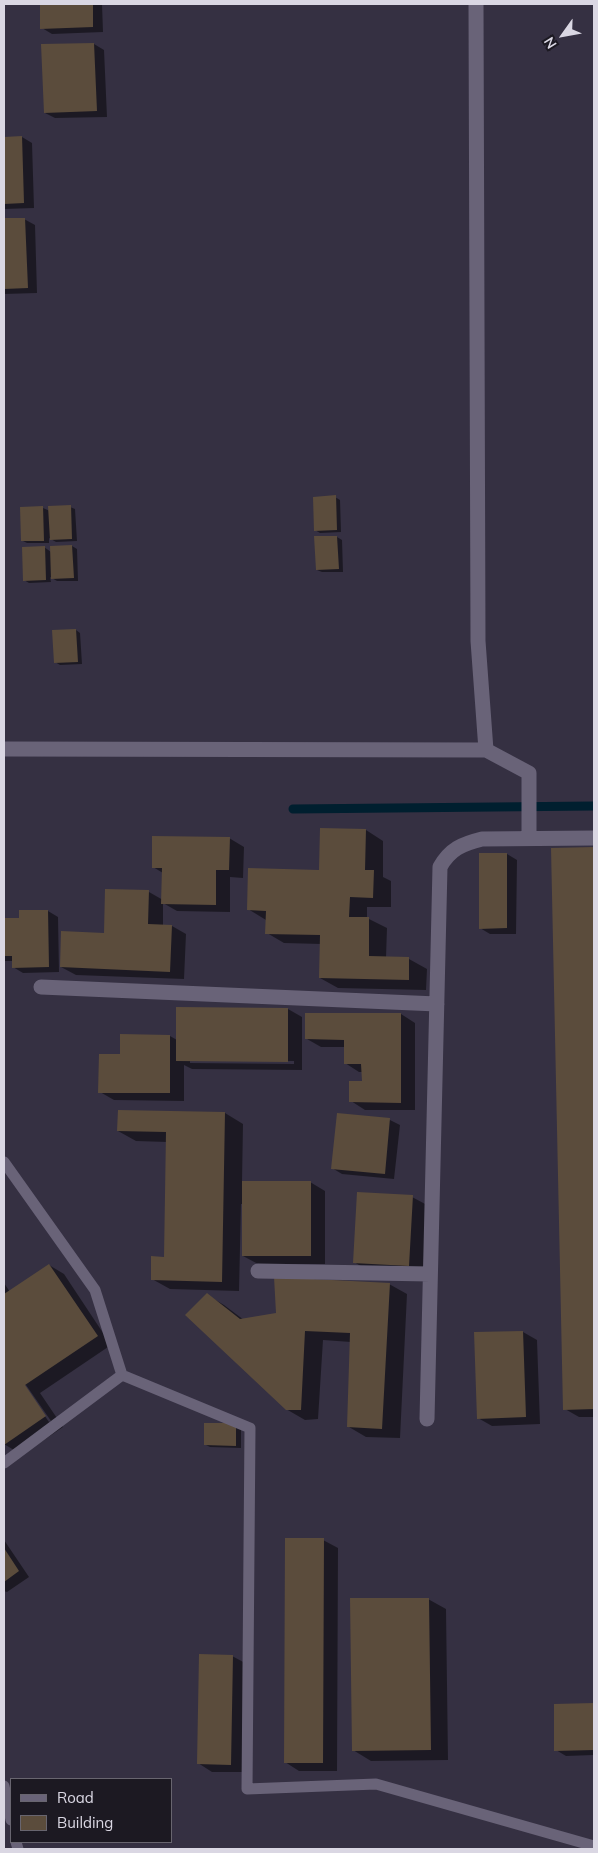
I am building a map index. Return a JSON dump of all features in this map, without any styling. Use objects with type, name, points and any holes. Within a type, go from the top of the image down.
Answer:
[{"type":"street","points":[[476,4],[478,641],[486,750]]},
{"type":"street","points":[[4,749],[486,750],[528,773],[529,838]]},
{"type":"street","points":[[427,1418],[440,867],[445,857],[455,848],[467,842],[482,839],[594,838]]},
{"type":"street","points":[[41,987],[437,1004]]},
{"type":"street","points":[[258,1270],[430,1274]]},
{"type":"lane","points":[[4,1162],[95,1290],[122,1375],[250,1428],[247,1789],[376,1784],[594,1846]]},
{"type":"lane","points":[[4,1463],[122,1375]]},
{"type":"lane","points":[[4,1786],[10,1815]]},
{"type":"building","points":[[40,4],[93,4],[93,27],[40,29]]},
{"type":"building","points":[[94,43],[97,111],[44,113],[41,44]]},
{"type":"building","points":[[22,136],[24,203],[4,204],[4,137]]},
{"type":"building","points":[[4,218],[25,218],[28,288],[4,289]]},
{"type":"building","points":[[336,495],[337,530],[314,531],[313,497]]},
{"type":"building","points":[[71,505],[72,539],[50,540],[48,506]]},
{"type":"building","points":[[43,506],[44,541],[21,541],[20,507]]},
{"type":"building","points":[[314,536],[337,536],[339,569],[316,570]]},
{"type":"building","points":[[72,545],[74,578],[51,579],[50,546]]},
{"type":"building","points":[[45,546],[46,580],[23,581],[22,547]]},
{"type":"building","points":[[76,629],[78,662],[54,663],[52,630]]},
{"type":"building","points":[[320,828],[366,829],[365,870],[374,870],[373,898],[350,897],[349,917],[369,917],[369,956],[409,957],[409,980],[319,978],[320,935],[265,934],[266,911],[247,910],[248,868],[319,870]]},
{"type":"building","points":[[152,836],[230,837],[229,870],[216,870],[216,905],[161,904],[162,868],[152,868]]},
{"type":"building","points":[[594,847],[594,1409],[563,1410],[551,848]]},
{"type":"building","points":[[479,853],[507,853],[507,928],[479,929]]},
{"type":"building","points":[[105,889],[149,890],[148,924],[172,925],[170,972],[60,967],[61,931],[104,933]]},
{"type":"building","points":[[19,910],[48,910],[49,967],[12,968],[12,956],[4,956],[4,918],[19,918]]},
{"type":"building","points":[[176,1007],[288,1008],[288,1062],[176,1061]]},
{"type":"building","points":[[305,1013],[401,1013],[401,1103],[349,1102],[349,1081],[362,1081],[361,1064],[344,1064],[344,1040],[305,1039]]},
{"type":"building","points":[[120,1034],[170,1035],[170,1093],[98,1093],[99,1054],[120,1054]]},
{"type":"building","points":[[118,1110],[225,1112],[222,1282],[151,1280],[151,1256],[164,1257],[166,1132],[117,1131]]},
{"type":"building","points":[[337,1113],[390,1118],[385,1174],[331,1169]]},
{"type":"building","points":[[242,1181],[311,1181],[311,1256],[242,1256]]},
{"type":"building","points":[[357,1192],[413,1195],[409,1266],[353,1263]]},
{"type":"building","points":[[49,1264],[98,1336],[25,1385],[46,1416],[4,1445],[4,1294]]},
{"type":"building","points":[[274,1277],[390,1283],[382,1429],[347,1427],[350,1333],[305,1331],[301,1410],[286,1410],[185,1315],[207,1293],[240,1319],[276,1313]]},
{"type":"building","points":[[523,1331],[526,1417],[477,1419],[474,1332]]},
{"type":"building","points":[[204,1423],[236,1423],[236,1446],[204,1445]]},
{"type":"building","points":[[285,1538],[324,1538],[323,1763],[284,1763]]},
{"type":"building","points":[[4,1548],[19,1571],[4,1582]]},
{"type":"building","points":[[350,1598],[429,1598],[431,1750],[352,1751]]},
{"type":"building","points":[[199,1654],[233,1655],[231,1765],[197,1764]]},
{"type":"building","points":[[594,1703],[594,1750],[554,1751],[554,1704]]},
{"type":"waterway","points":[[293,809],[594,806]]}]
